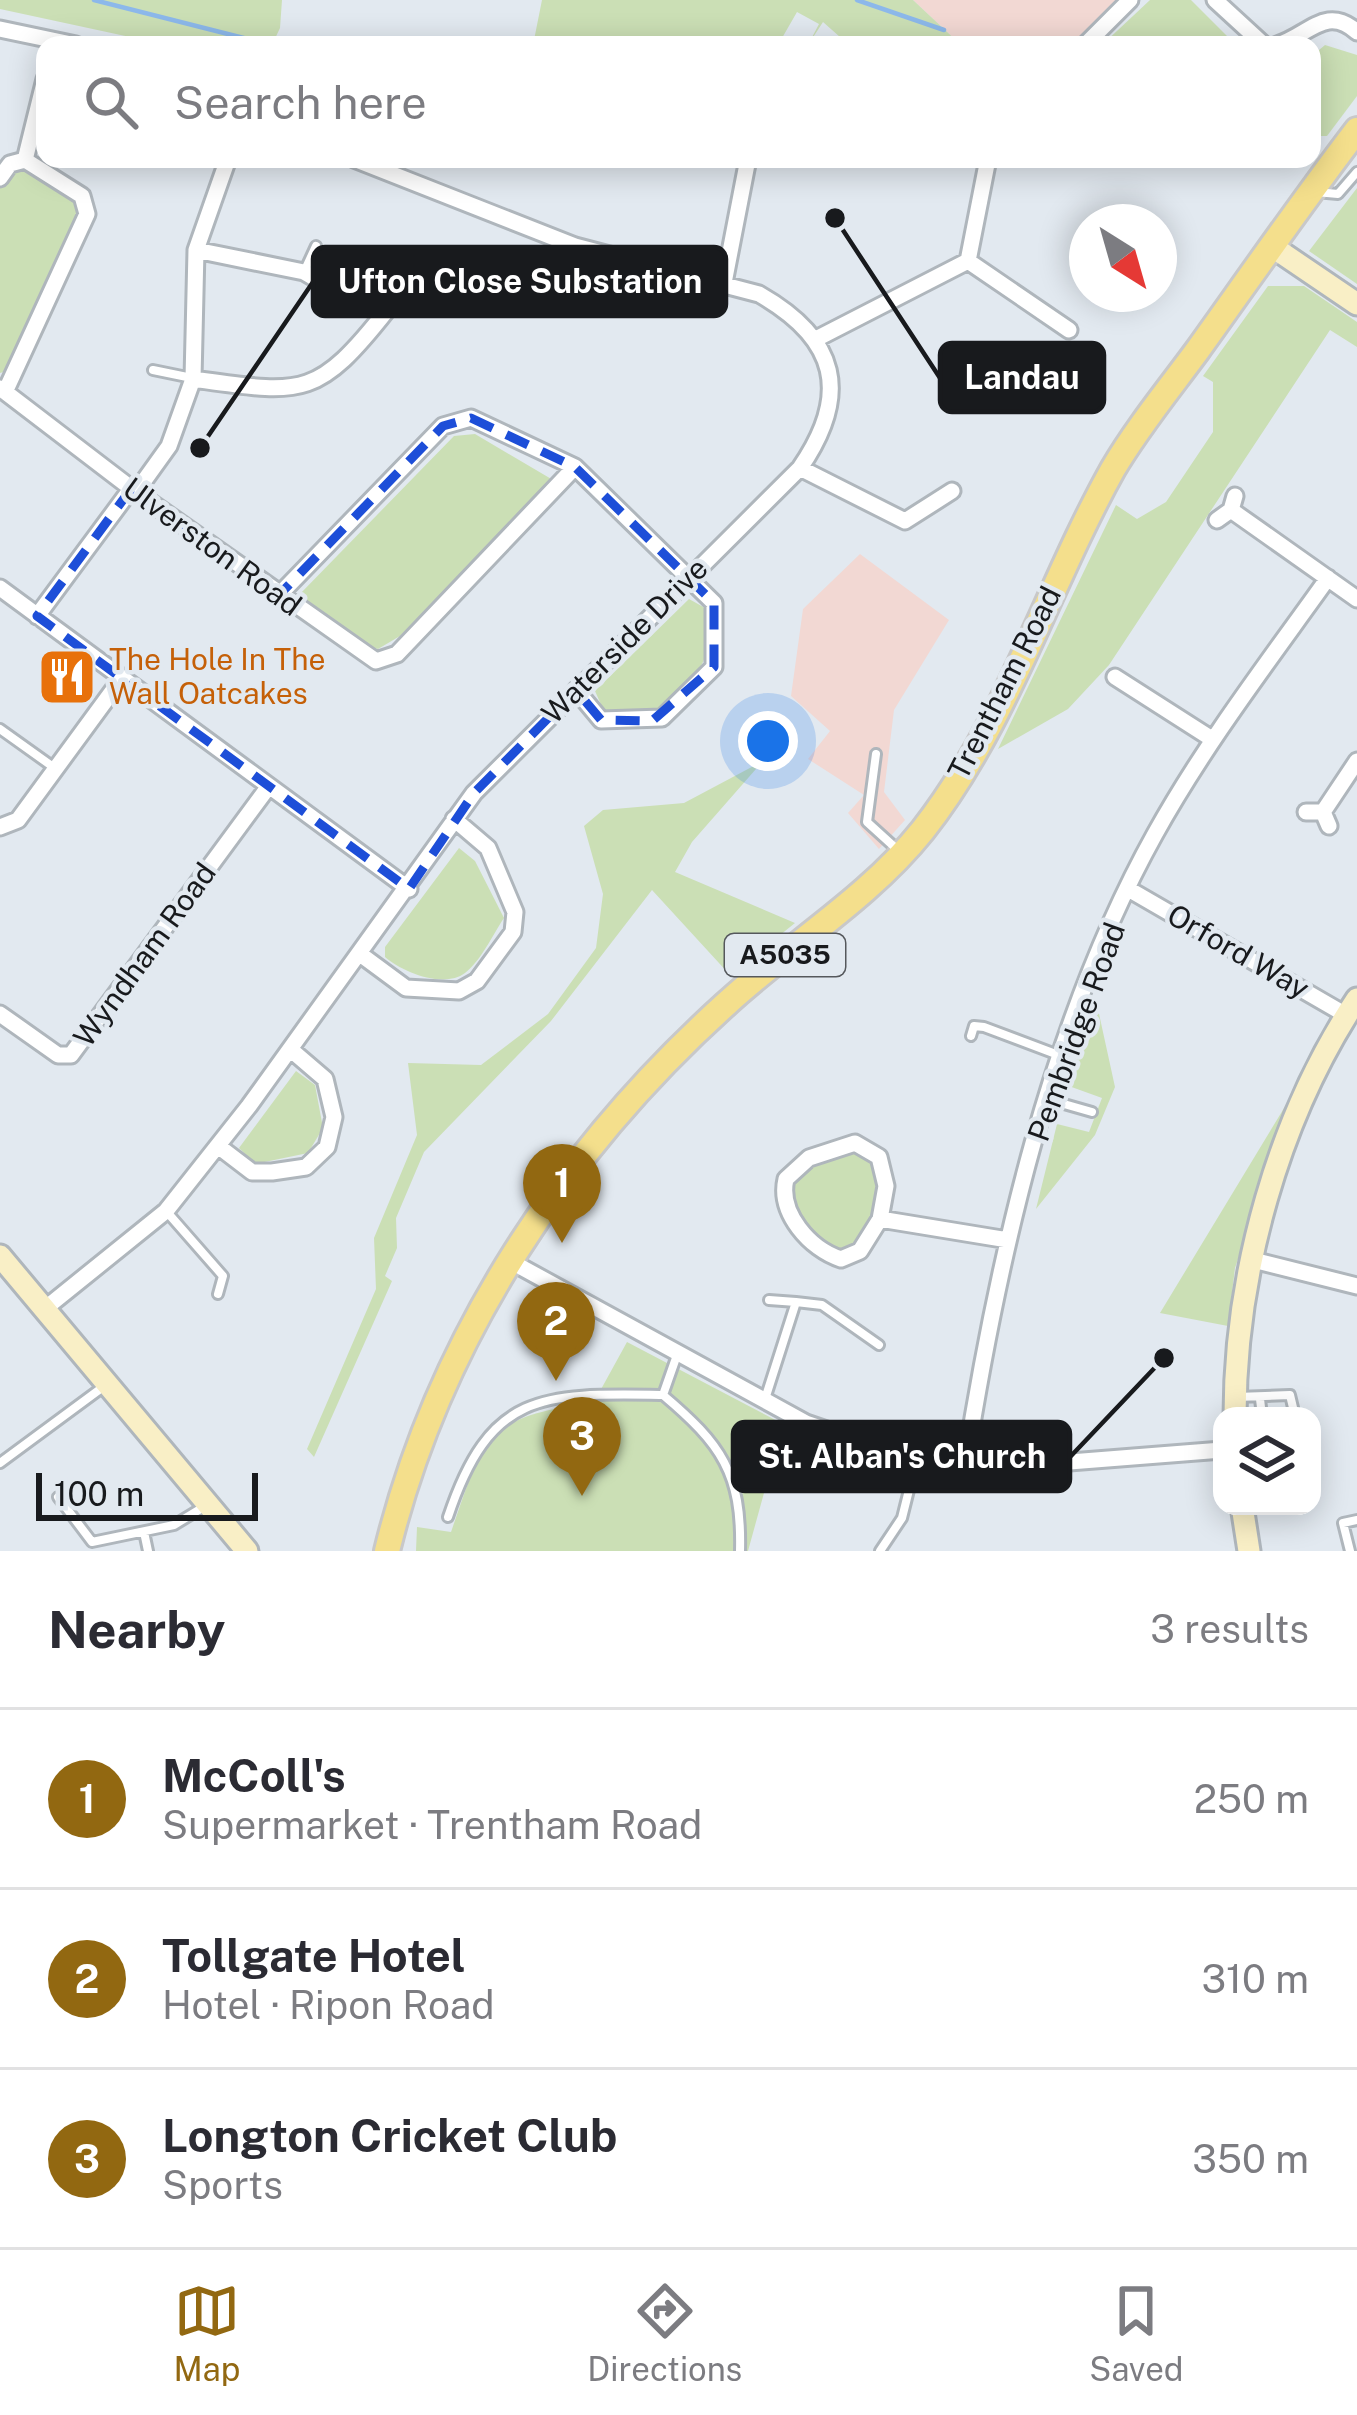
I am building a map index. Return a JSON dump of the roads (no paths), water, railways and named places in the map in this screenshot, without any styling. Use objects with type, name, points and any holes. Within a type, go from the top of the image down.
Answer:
[{"type":"main road","name":"Trentham Road","points":[[386,1551],[451,1370],[510,1262],[563,1180],[660,1063],[744,987],[828,922],[901,853],[947,796],[980,741],[1116,464],[1349,141]]},
{"type":"street","points":[[1094,36],[1130,0]]},
{"type":"street","points":[[1215,0],[1254,36]]},
{"type":"street","points":[[1335,19],[1340,0]]},
{"type":"street","points":[[1335,19],[1357,32]]},
{"type":"street","points":[[1297,36],[1335,19]]},
{"type":"street","points":[[0,29],[36,38]]},
{"type":"street","points":[[25,160],[36,115]]},
{"type":"street","points":[[0,178],[10,164],[25,160],[36,167]]},
{"type":"street","points":[[2,390],[87,214],[82,196],[38,168]]},
{"type":"street","points":[[37,616],[170,446],[193,379],[196,250],[205,210],[224,168]]},
{"type":"street","points":[[377,168],[575,246],[724,283],[784,309],[816,339],[968,261]]},
{"type":"street","points":[[724,283],[746,168]]},
{"type":"street","points":[[968,261],[986,168]]},
{"type":"street","points":[[1273,247],[1357,304]]},
{"type":"street","points":[[196,250],[304,272],[328,286]]},
{"type":"street","points":[[968,261],[1069,330]]},
{"type":"street","points":[[193,379],[298,390],[327,377],[386,310]]},
{"type":"street","name":"Waterside Drive","points":[[47,1307],[166,1211],[409,889],[454,818],[800,468],[830,422],[830,379],[816,339]]},
{"type":"street","name":"Ulverston Road","points":[[2,390],[366,657],[386,659],[575,467]]},
{"type":"street","points":[[279,595],[451,422],[472,418],[575,467],[714,603],[714,667],[662,718],[652,722],[602,720],[576,690]]},
{"type":"street","points":[[800,468],[904,521],[952,491]]},
{"type":"street","points":[[1228,509],[1357,599]]},
{"type":"street","name":"Pembridge Road","points":[[965,1467],[988,1320],[1007,1240],[1063,1056],[1130,890],[1153,838],[1212,739],[1328,578]]},
{"type":"street","points":[[0,588],[409,889]]},
{"type":"street","points":[[1112,676],[1212,739]]},
{"type":"street","points":[[0,827],[18,820],[122,678]]},
{"type":"street","points":[[1319,817],[1357,761]]},
{"type":"street","name":"Wyndham Road","points":[[0,1014],[58,1055],[71,1055],[269,786]]},
{"type":"street","points":[[360,954],[406,988],[459,991],[477,981],[513,932],[515,912],[488,848],[454,818]]},
{"type":"street","name":"Orford Way","points":[[1130,890],[1352,1007]]},
{"type":"street","points":[[1235,1407],[1253,1260],[1269,1193],[1311,1078],[1352,1007]]},
{"type":"street","points":[[218,1146],[252,1172],[306,1167],[327,1148],[334,1117],[325,1079],[290,1049]]},
{"type":"street","points":[[855,1143],[879,1157],[886,1186],[880,1219],[852,1258],[827,1254],[787,1208],[787,1179],[809,1158],[855,1143]]},
{"type":"street","points":[[880,1219],[1007,1240]]},
{"type":"street","points":[[0,1256],[247,1551]]},
{"type":"street","points":[[1253,1260],[1357,1286]]},
{"type":"street","points":[[510,1262],[853,1443],[926,1464],[965,1467],[1213,1451]]},
{"type":"street","points":[[1243,1515],[1249,1551]]},
{"type":"lane","points":[[1313,191],[1338,194],[1357,172]]},
{"type":"lane","points":[[304,272],[316,246]]},
{"type":"lane","points":[[153,370],[193,379]]},
{"type":"lane","points":[[0,729],[56,769]]},
{"type":"lane","points":[[876,754],[867,822],[901,853]]},
{"type":"lane","points":[[970,1036],[974,1026],[984,1027],[1063,1056]]},
{"type":"lane","points":[[1050,1100],[1092,1112]]},
{"type":"lane","points":[[166,1211],[223,1276],[218,1294]]},
{"type":"lane","points":[[769,1300],[822,1305],[879,1345]]},
{"type":"lane","points":[[765,1400],[796,1302]]},
{"type":"lane","points":[[663,1395],[677,1353]]},
{"type":"lane","points":[[0,1463],[109,1382]]},
{"type":"lane","points":[[448,1516],[484,1433],[505,1419],[533,1405],[592,1394],[663,1395],[703,1429],[725,1460],[737,1487],[740,1551]]},
{"type":"lane","points":[[1235,1407],[1290,1395],[1292,1407]]},
{"type":"lane","points":[[1260,1399],[1261,1407]]},
{"type":"lane","points":[[880,1551],[902,1518],[913,1474],[926,1464]]},
{"type":"lane","points":[[58,1497],[92,1542],[174,1526],[208,1504]]},
{"type":"lane","points":[[1350,1551],[1343,1522],[1357,1520]]},
{"type":"lane","points":[[144,1532],[148,1551]]},
{"type":"waterway","points":[[94,0],[236,36]]},
{"type":"waterway","points":[[857,0],[944,30]]},
{"type":"place","name":"Landau","points":[[835,218]]},
{"type":"place","name":"Ufton Close Substation","points":[[200,448]]},
{"type":"place","name":"The Hole In The Wall Oatcakes","points":[[67,677]]},
{"type":"place","name":"McColl's","points":[[562,1243]]},
{"type":"place","name":"St. Alban's Church","points":[[1164,1358]]},
{"type":"place","name":"Tollgate Hotel","points":[[556,1381]]},
{"type":"place","name":"Longton Cricket Club","points":[[582,1496]]}]
